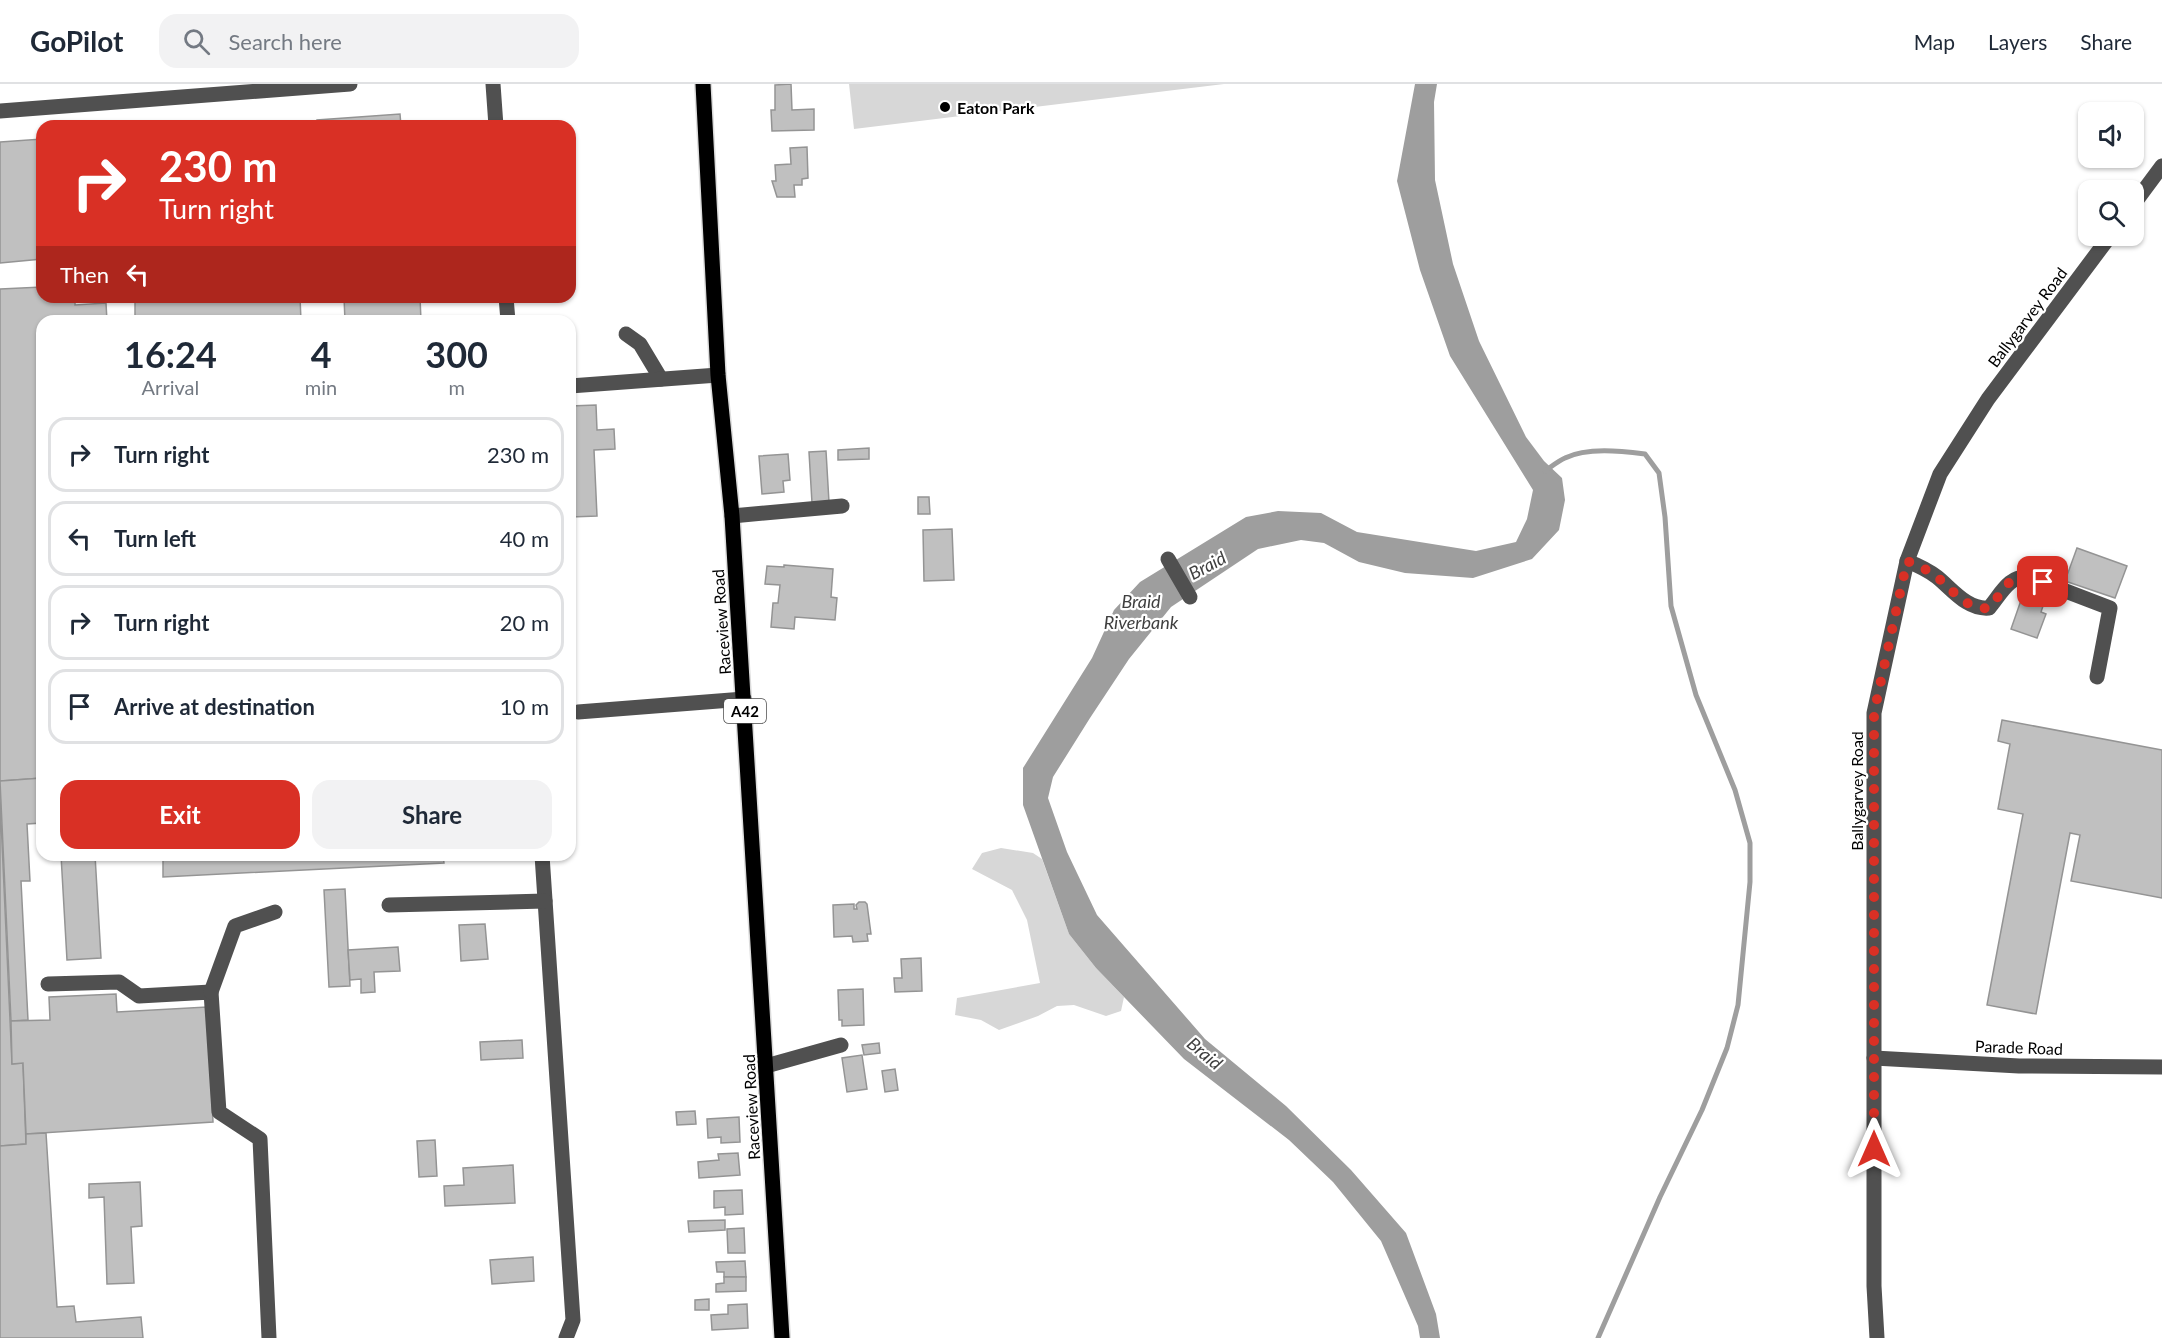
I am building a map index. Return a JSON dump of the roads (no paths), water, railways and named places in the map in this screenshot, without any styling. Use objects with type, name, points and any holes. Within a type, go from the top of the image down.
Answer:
[{"type":"main road","name":"Raceview Road","points":[[703,84],[718,375],[732,516],[782,1338]]},
{"type":"street","points":[[0,111],[350,84]]},
{"type":"street","points":[[493,84],[496,120]]},
{"type":"street","points":[[2144,190],[2162,166]]},
{"type":"street","name":"Ballygarvey Road","points":[[1877,1338],[1874,1286],[1874,713],[1907,561],[1940,474],[1988,399],[2103,246]]},
{"type":"street","points":[[626,334],[640,344],[661,379]]},
{"type":"street","points":[[576,386],[718,375]]},
{"type":"street","points":[[732,516],[842,506]]},
{"type":"street","points":[[1168,559],[1190,597]]},
{"type":"street","points":[[1907,561],[1935,575],[1964,602],[1983,609],[1989,608],[2012,579],[2020,576],[2029,576],[2110,608],[2097,677]]},
{"type":"street","points":[[578,712],[744,699]]},
{"type":"street","points":[[542,861],[573,1320],[566,1338]]},
{"type":"street","points":[[389,905],[545,901]]},
{"type":"street","points":[[268,1338],[260,1139],[219,1112],[211,992],[235,926],[275,912]]},
{"type":"street","points":[[48,984],[119,982],[139,996],[211,992]]},
{"type":"street","points":[[766,1066],[841,1046]]},
{"type":"street","name":"Parade Road","points":[[1874,1058],[2019,1066],[2162,1067]]},
{"type":"water","name":"Braid Riverbank","points":[[1415,84],[1437,84],[1434,102],[1435,180],[1453,264],[1479,341],[1526,437],[1544,461],[1562,478],[1565,500],[1559,530],[1532,559],[1473,578],[1405,573],[1359,562],[1324,543],[1301,540],[1258,549],[1171,607],[1129,659],[1090,718],[1053,777],[1048,798],[1067,852],[1097,915],[1205,1039],[1286,1106],[1351,1170],[1406,1233],[1436,1314],[1440,1338],[1420,1338],[1418,1326],[1381,1241],[1333,1182],[1289,1140],[1184,1059],[1096,968],[1069,934],[1023,805],[1023,768],[1092,658],[1114,610],[1140,582],[1246,517],[1278,511],[1321,513],[1357,532],[1476,551],[1516,542],[1527,519],[1533,490],[1450,356],[1420,270],[1397,181]]},
{"type":"waterway","points":[[1545,471],[1574,455],[1604,451],[1645,454],[1659,473],[1665,517],[1671,606],[1696,695],[1735,790],[1750,843],[1750,882],[1738,1005],[1727,1048],[1702,1110],[1660,1197],[1598,1338]]},
{"type":"place","name":"Eaton Park","points":[[945,107]]},
{"type":"water label","name":"Braid","points":[[1207,565]]},
{"type":"water label","name":"Braid","points":[[1205,1053]]}]
